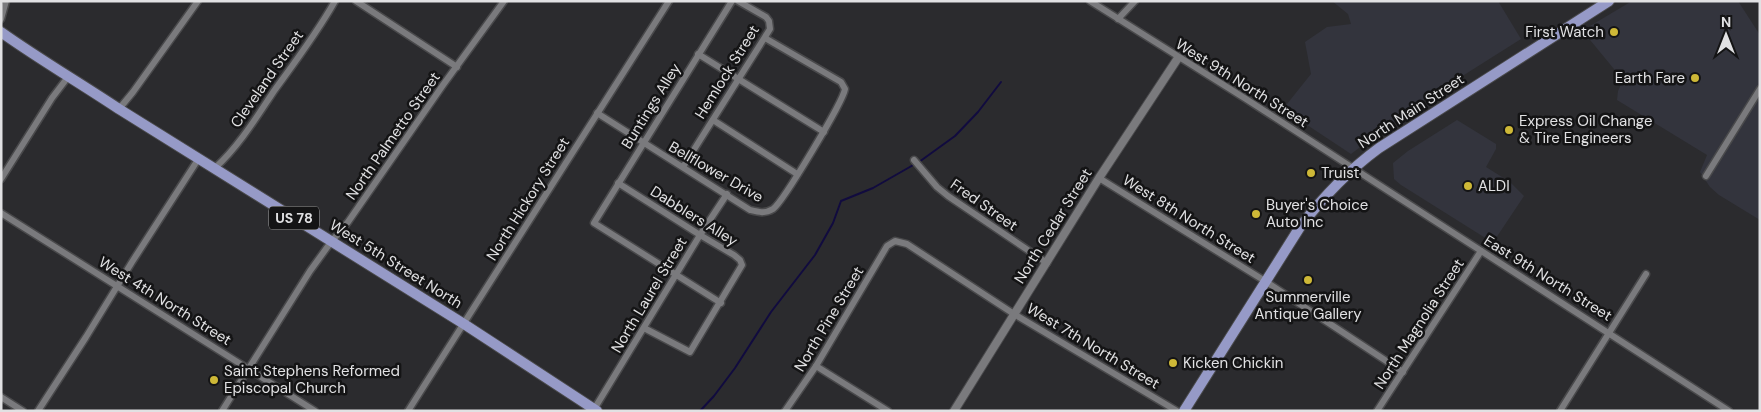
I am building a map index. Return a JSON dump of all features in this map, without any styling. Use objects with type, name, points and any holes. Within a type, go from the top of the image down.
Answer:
[{"type":"main road","name":"North Main Street","points":[[1184,411],[1300,227],[1314,208],[1352,169],[1379,148],[1609,1]]},
{"type":"main road","name":"West 5th Street North","points":[[1,32],[68,77],[464,324],[595,410]]},
{"type":"street","points":[[1,19],[6,1]]},
{"type":"street","points":[[119,109],[198,1]]},
{"type":"street","name":"Cleveland Street","points":[[216,168],[241,138],[309,42],[335,1]]},
{"type":"street","points":[[356,1],[457,67]]},
{"type":"street","name":"North Palmetto Street","points":[[222,411],[331,242],[348,222],[504,1]]},
{"type":"street","name":"North Hickory Street","points":[[408,411],[669,1]]},
{"type":"street","name":"Hemlock Street","points":[[683,167],[770,29],[769,21],[738,1]]},
{"type":"street","name":"West 9th North Street","points":[[1090,1],[1352,169]]},
{"type":"street","points":[[1104,10],[1106,1]]},
{"type":"street","points":[[1118,19],[1135,1]]},
{"type":"street","name":"Buntings Alley","points":[[676,275],[594,223],[731,2]]},
{"type":"street","name":"Bellflower Drive","points":[[597,113],[750,210],[761,213],[773,209],[785,195],[824,132],[841,101],[844,94],[844,86],[841,82],[765,38]]},
{"type":"street","points":[[698,54],[824,132]]},
{"type":"street","name":"North Cedar Street","points":[[954,411],[1100,178],[1178,58]]},
{"type":"street","points":[[1,179],[52,98],[68,77]]},
{"type":"street","points":[[1706,176],[1760,89]]},
{"type":"street","points":[[713,120],[797,174]]},
{"type":"street","points":[[38,411],[199,158]]},
{"type":"street","name":"Fred Street","points":[[914,160],[937,187],[948,196],[1047,263]]},
{"type":"street","name":"East 9th North Street","points":[[1352,169],[1610,332],[1729,411]]},
{"type":"street","name":"West 8th North Street","points":[[1100,178],[1265,281],[1402,372]]},
{"type":"street","name":"Dabblers Alley","points":[[618,183],[740,260],[742,266],[720,303]]},
{"type":"street","name":"North Laurel Street","points":[[595,410],[700,235],[727,194]]},
{"type":"street","name":"West 4th North Street","points":[[1,214],[117,285],[314,411]]},
{"type":"street","name":"West 7th North Street","points":[[895,241],[907,244],[1014,314],[1177,411]]},
{"type":"street","name":"North Pine Street","points":[[785,411],[816,366],[887,246],[895,241]]},
{"type":"street","name":"North Magnolia Street","points":[[1378,411],[1481,251]]},
{"type":"street","points":[[1560,411],[1646,274]]},
{"type":"street","points":[[644,328],[690,352],[720,303],[676,275]]},
{"type":"street","points":[[816,366],[888,411]]},
{"type":"street","points":[[1,397],[23,411]]},
{"type":"shaded area","points":[[1332,1],[1498,1],[1521,39],[1418,104],[1351,154],[1283,109],[1311,74],[1305,42],[1327,27],[1351,24],[1348,14]]},
{"type":"shaded area","points":[[1632,1],[1738,1],[1760,35],[1760,220],[1719,195],[1710,187],[1700,172],[1707,155],[1617,100],[1618,91],[1623,80],[1586,35],[1590,26]]},
{"type":"shaded area","points":[[1457,120],[1496,144],[1496,149],[1486,167],[1510,182],[1524,196],[1494,241],[1487,239],[1394,179],[1393,163],[1408,151]]},
{"type":"waterway","points":[[919,162],[955,136],[978,112],[1001,82]]},
{"type":"waterway","points":[[700,411],[735,368],[771,312],[815,255],[833,223],[841,201],[873,188],[915,164]]},
{"type":"place","name":"First Watch","points":[[1614,32]]},
{"type":"place","name":"Earth Fare","points":[[1695,78]]},
{"type":"place","name":"Express Oil Change & Tire Engineers","points":[[1509,130]]},
{"type":"place","name":"Truist","points":[[1311,173]]},
{"type":"place","name":"ALDI","points":[[1468,186]]},
{"type":"place","name":"Buyer's Choice Auto Inc","points":[[1256,214]]},
{"type":"place","name":"Summerville Antique Gallery","points":[[1308,280]]},
{"type":"place","name":"Kicken Chickin","points":[[1173,363]]},
{"type":"place","name":"Saint Stephens Reformed Episcopal Church","points":[[214,380]]}]
